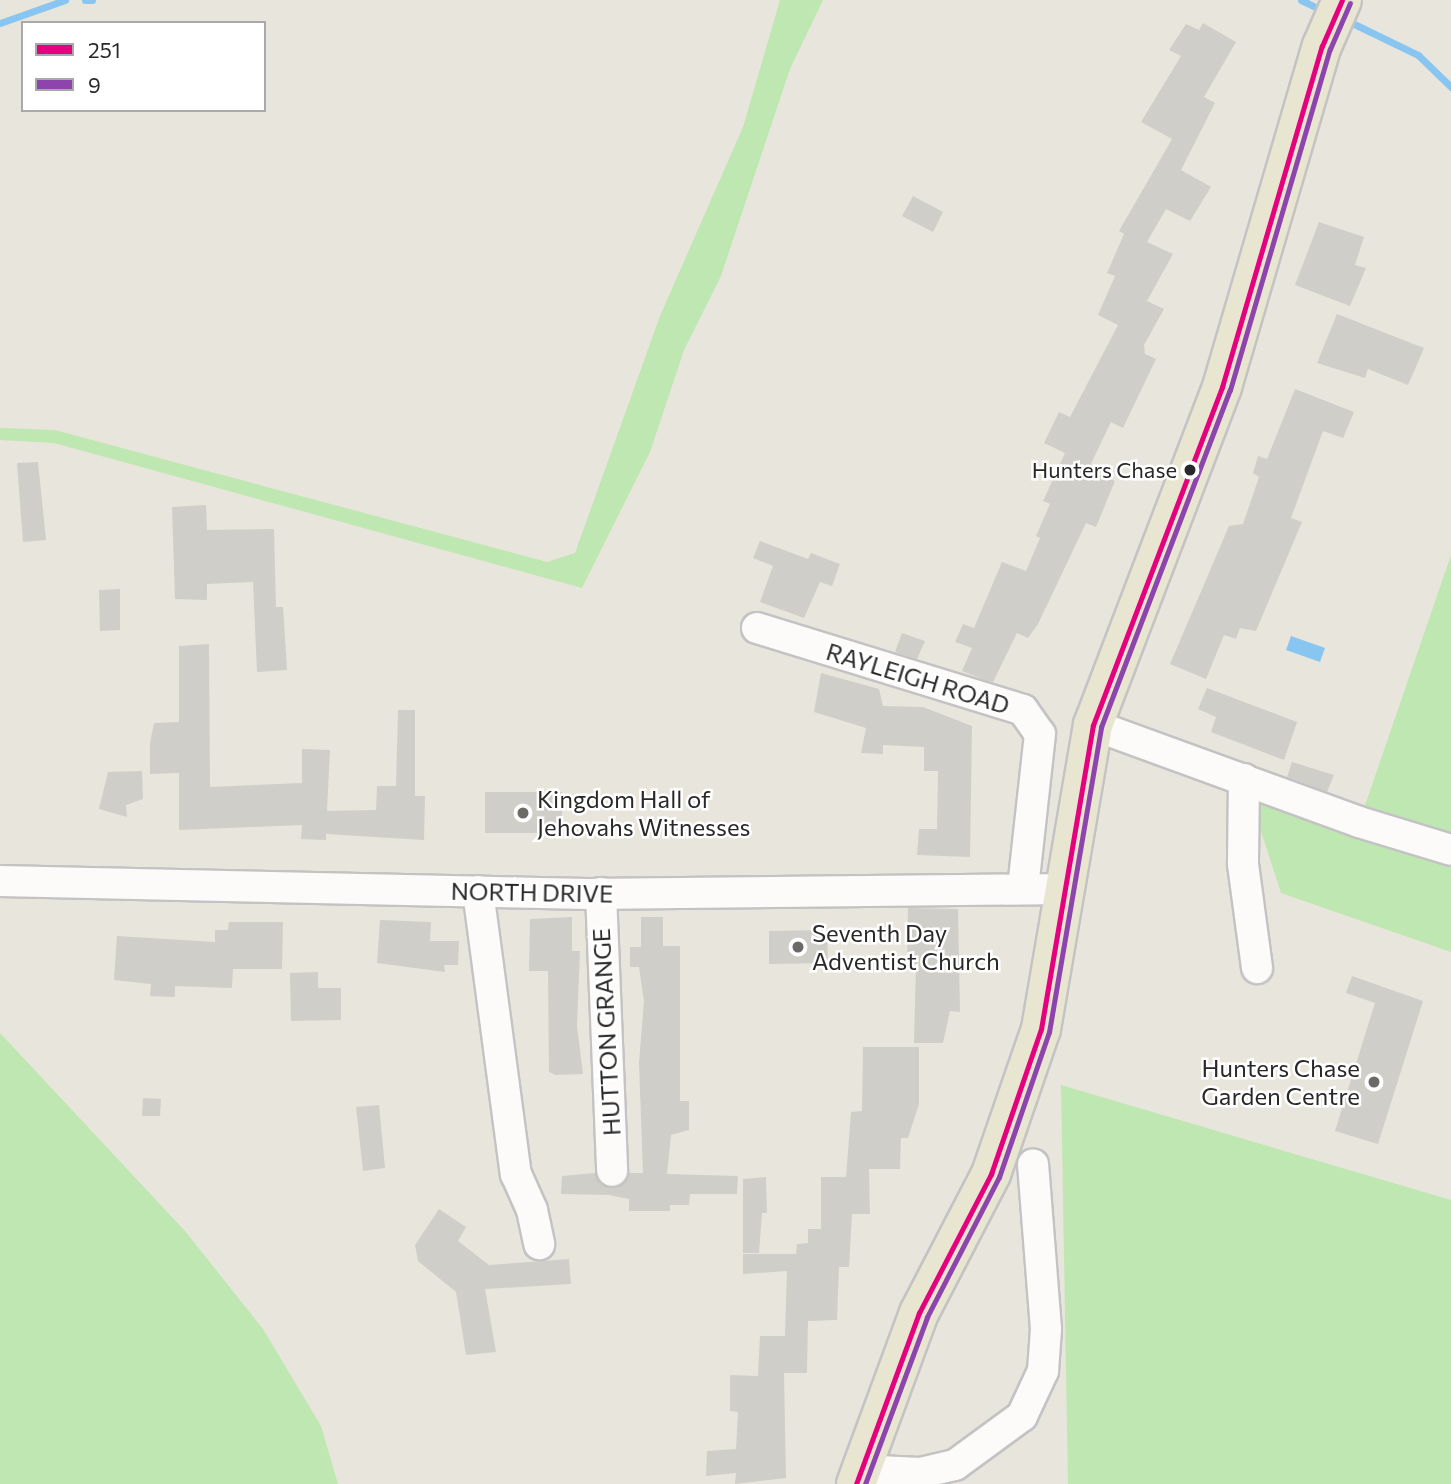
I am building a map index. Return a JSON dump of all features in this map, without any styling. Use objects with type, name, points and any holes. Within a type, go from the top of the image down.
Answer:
[{"type":"main road","points":[[857,1477],[919,1313],[991,1174],[1041,1029],[1093,725],[1222,387],[1322,46],[1342,0]]},
{"type":"street","name":"RAYLEIGH ROAD","points":[[757,628],[1023,710],[1040,734],[1023,888]]},
{"type":"street","points":[[1093,725],[1451,850]]},
{"type":"street","points":[[1244,779],[1244,864],[1257,968]]},
{"type":"street","name":"NORTH DRIVE","points":[[0,881],[601,894],[1064,888]]},
{"type":"street","points":[[478,891],[516,1174],[532,1210],[539,1244]]},
{"type":"street","name":"HUTTON GRANGE","points":[[601,894],[612,1171]]},
{"type":"street","points":[[857,1477],[920,1473],[955,1465],[1023,1416],[1043,1371],[1046,1329],[1033,1165]]},
{"type":"green space","points":[[780,0],[823,0],[790,69],[721,276],[684,350],[650,452],[582,588],[54,443],[0,440],[0,428],[55,430],[547,562],[575,553],[660,316],[743,127]]},
{"type":"green space","points":[[1451,555],[1451,952],[1281,893],[1244,779],[1360,820]]},
{"type":"green space","points":[[0,1033],[185,1231],[263,1329],[321,1426],[338,1484],[0,1484]]},
{"type":"green space","points":[[1061,1085],[1451,1200],[1451,1484],[1068,1484]]},
{"type":"water","points":[[1291,636],[1325,648],[1320,662],[1286,650]]},
{"type":"building","points":[[1203,23],[1236,42],[1204,97],[1215,103],[1181,170],[1211,187],[1190,221],[1166,209],[1147,242],[1173,254],[1147,301],[1164,309],[1144,345],[1145,354],[1156,359],[1123,428],[1111,422],[1088,470],[1115,481],[1096,527],[1086,523],[1038,624],[1028,638],[1017,633],[993,682],[985,680],[962,671],[972,648],[955,642],[963,624],[974,628],[1002,562],[1026,571],[1040,538],[1036,536],[1050,504],[1043,501],[1065,453],[1044,443],[1059,412],[1070,417],[1118,325],[1098,315],[1115,276],[1107,273],[1124,234],[1119,231],[1172,139],[1141,122],[1181,56],[1169,50],[1186,24],[1199,30]]},
{"type":"building","points":[[913,196],[943,212],[933,232],[902,216]]},
{"type":"building","points":[[1319,222],[1364,237],[1355,265],[1366,268],[1350,306],[1295,285]]},
{"type":"building","points":[[1337,314],[1424,348],[1408,385],[1368,369],[1365,378],[1317,363]]},
{"type":"building","points":[[1295,389],[1354,412],[1343,438],[1323,431],[1291,518],[1302,522],[1256,631],[1240,628],[1236,639],[1224,635],[1206,679],[1170,664],[1229,526],[1243,524],[1259,477],[1253,473],[1258,456],[1267,459]]},
{"type":"building","points":[[38,462],[46,540],[23,542],[17,463]]},
{"type":"building","points":[[206,505],[207,530],[274,529],[276,607],[283,607],[287,670],[257,672],[253,582],[207,584],[207,600],[175,599],[172,507]]},
{"type":"building","points":[[760,541],[808,559],[811,553],[840,564],[832,586],[820,582],[804,618],[760,602],[773,566],[753,558]]},
{"type":"building","points":[[120,589],[120,630],[100,631],[99,590]]},
{"type":"building","points":[[902,633],[925,641],[917,659],[895,652]]},
{"type":"building","points":[[209,644],[210,787],[302,783],[302,749],[330,750],[327,811],[376,810],[377,786],[396,786],[398,710],[415,710],[415,796],[425,796],[424,840],[326,834],[326,840],[301,839],[302,825],[179,830],[179,773],[150,774],[150,743],[154,723],[179,722],[179,646]]},
{"type":"building","points":[[821,673],[879,689],[883,706],[923,707],[972,726],[970,857],[917,855],[919,829],[937,829],[938,771],[924,771],[924,747],[883,745],[883,754],[861,753],[866,728],[814,712]]},
{"type":"building","points":[[1207,688],[1297,722],[1284,760],[1211,732],[1216,717],[1198,709]]},
{"type":"building","points":[[1292,762],[1334,775],[1327,792],[1287,777]]},
{"type":"building","points":[[142,771],[143,799],[126,805],[127,817],[99,809],[108,772]]},
{"type":"building","name":"Kingdom Hall of Jehovahs Witnesses","points":[[485,792],[562,792],[562,833],[485,833]]},
{"type":"building","points":[[908,908],[958,909],[960,1012],[950,1011],[943,1043],[914,1043],[916,965],[907,966]]},
{"type":"building","points":[[572,917],[572,951],[580,951],[577,1026],[583,1074],[555,1075],[549,1072],[548,971],[529,971],[530,919]]},
{"type":"building","points":[[641,917],[663,917],[663,946],[680,946],[680,1101],[689,1101],[689,1130],[671,1135],[667,1174],[738,1176],[737,1194],[690,1194],[689,1205],[670,1205],[670,1211],[629,1211],[629,1199],[609,1195],[561,1194],[562,1176],[595,1173],[612,1188],[622,1185],[629,1173],[643,1173],[639,1063],[644,1001],[639,967],[630,967],[630,947],[641,947]]},
{"type":"building","points":[[380,920],[431,922],[430,941],[459,941],[458,965],[444,965],[445,972],[377,963]]},
{"type":"building","points":[[229,922],[283,922],[282,969],[233,969],[232,988],[175,986],[175,997],[150,996],[151,984],[114,980],[117,936],[215,942],[215,930],[228,930]]},
{"type":"building","name":"Seventh Day Adventist Church","points":[[827,930],[828,963],[769,964],[769,931]]},
{"type":"building","points":[[318,972],[318,988],[341,988],[341,1020],[291,1021],[290,973]]},
{"type":"building","name":"Hunters Chase Garden Centre","points":[[1352,976],[1423,1001],[1378,1144],[1335,1131],[1375,1003],[1346,993]]},
{"type":"building","points":[[863,1047],[919,1047],[919,1104],[908,1138],[901,1138],[900,1169],[869,1169],[870,1214],[852,1214],[849,1267],[839,1267],[837,1320],[808,1321],[807,1373],[784,1373],[786,1478],[735,1484],[736,1473],[706,1476],[707,1451],[736,1449],[738,1412],[730,1411],[730,1375],[758,1376],[760,1336],[785,1336],[787,1271],[743,1274],[743,1254],[796,1254],[797,1244],[808,1243],[808,1229],[821,1229],[821,1177],[846,1177],[851,1112],[862,1111]]},
{"type":"building","points":[[143,1098],[161,1099],[160,1116],[142,1116]]},
{"type":"building","points":[[379,1105],[385,1168],[363,1171],[356,1107]]},
{"type":"building","points":[[766,1177],[767,1213],[762,1213],[759,1253],[743,1253],[743,1179]]},
{"type":"building","points":[[439,1209],[466,1227],[458,1241],[489,1265],[569,1259],[571,1284],[485,1289],[496,1352],[466,1355],[456,1292],[418,1261],[415,1245]]},
{"type":"waterway","points":[[0,23],[65,0]]},
{"type":"waterway","points":[[85,0],[92,0]]},
{"type":"waterway","points":[[1301,0],[1324,11]]},
{"type":"waterway","points":[[1350,22],[1418,55],[1451,87]]},
{"type":"transit line","name":"251","points":[[856,1484],[919,1313],[991,1174],[1041,1029],[1093,725],[1222,387],[1322,46],[1342,0]]},
{"type":"transit line","name":"9","points":[[865,1484],[927,1317],[999,1177],[1049,1032],[1101,727],[1230,390],[1330,49],[1350,3]]},
{"type":"place","name":"Hunters Chase","points":[[1190,470]]},
{"type":"place","name":"Kingdom Hall of Jehovahs Witnesses","points":[[523,813]]},
{"type":"place","name":"Seventh Day Adventist Church","points":[[798,947]]},
{"type":"place","name":"Hunters Chase Garden Centre","points":[[1374,1082]]}]
